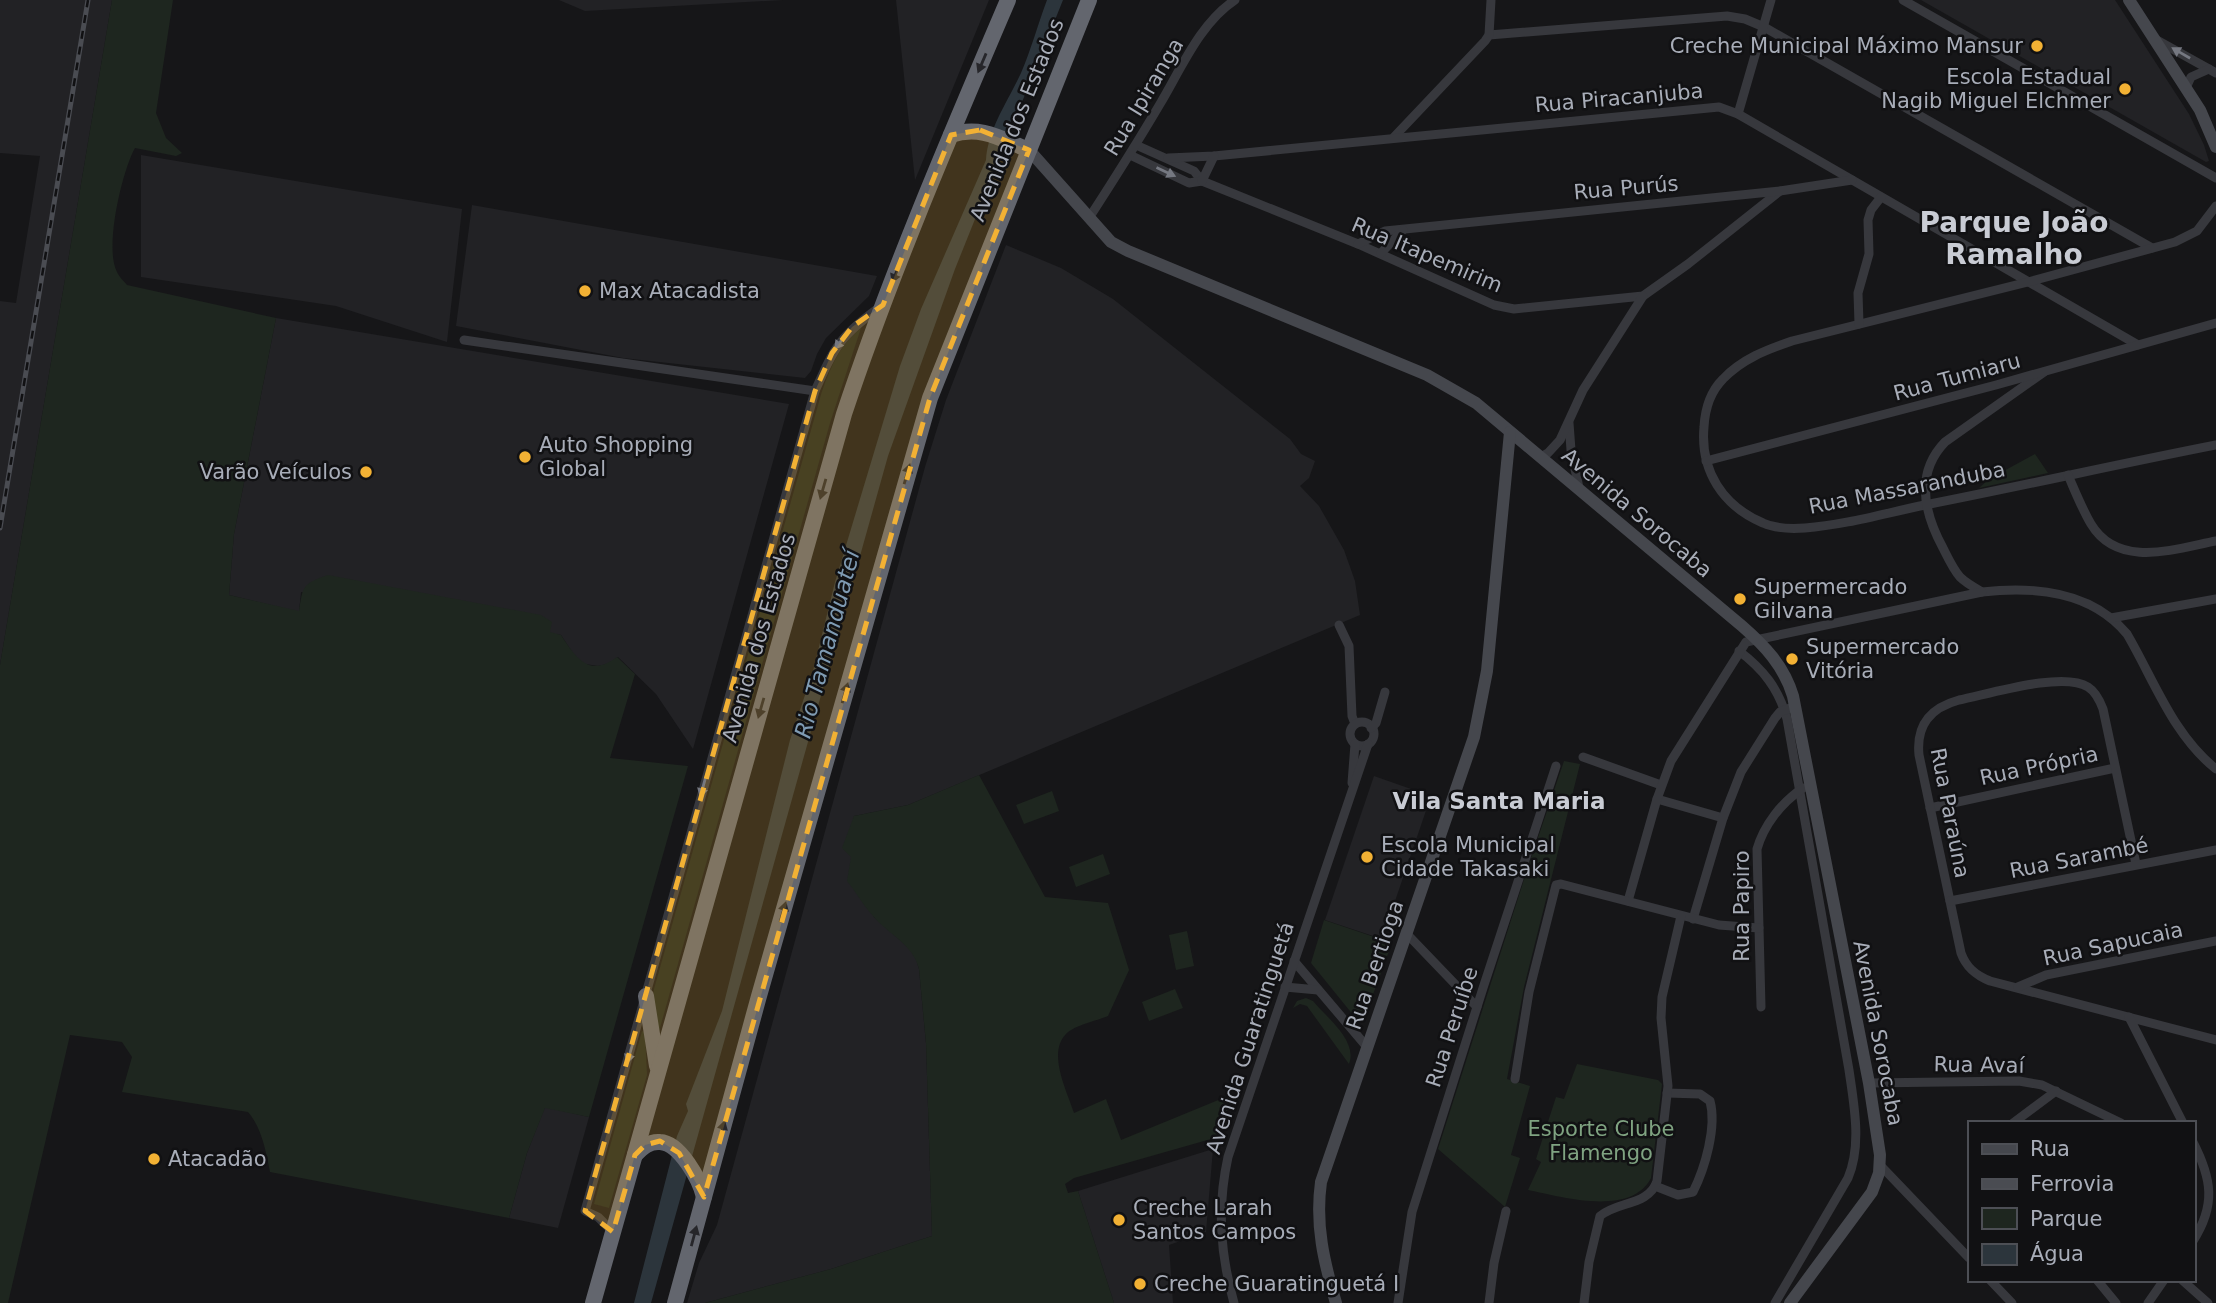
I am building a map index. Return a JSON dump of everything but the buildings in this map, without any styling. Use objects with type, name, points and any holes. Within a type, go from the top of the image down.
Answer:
[{"type":"highway","name":"Avenida dos Estados","points":[[593,1303],[844,414],[883,305],[1008,0]]},
{"type":"highway","name":"Avenida dos Estados","points":[[675,1303],[759,996],[930,398],[1022,148],[1089,0]]},
{"type":"highway","points":[[951,135],[980,130],[1022,148]]},
{"type":"highway","points":[[646,996],[658,1071]]},
{"type":"highway","points":[[635,1154],[645,1145],[660,1142],[667,1144],[678,1153],[696,1176],[704,1197]]},
{"type":"street","name":"Rua Ipiranga","points":[[1089,218],[1201,36],[1222,10],[1235,0]]},
{"type":"street","points":[[1394,137],[1489,35],[1490,0]]},
{"type":"street","points":[[1738,114],[1771,0]]},
{"type":"street","points":[[1903,0],[2216,178]]},
{"type":"street","points":[[2129,0],[2186,88],[2208,126],[2216,147]]},
{"type":"street","points":[[1489,35],[1727,16],[1745,19],[1764,27],[2152,248]]},
{"type":"street","points":[[2154,38],[2212,71]]},
{"type":"street","points":[[2186,88],[2192,78],[2212,71]]},
{"type":"street","name":"Rua Piracanjuba","points":[[1168,158],[1214,156],[1719,107],[1738,114],[2138,345]]},
{"type":"street","name":"Rua Itapemirim","points":[[1136,145],[1194,170],[1202,181]]},
{"type":"street","name":"Avenida Sorocaba","points":[[1022,148],[1111,242],[1427,375],[1470,399],[1757,639],[1783,671],[1805,787],[1869,1083],[1880,1165],[1877,1181],[1867,1201],[1790,1303]]},
{"type":"street","name":"Rua Itapemirim","points":[[1130,155],[1189,183],[1202,181],[1358,244],[1503,307],[1521,309],[1643,296],[1780,191]]},
{"type":"street","points":[[1202,181],[1214,156]]},
{"type":"street","name":"Rua Purús","points":[[1358,244],[1385,231],[1780,191],[1852,180]]},
{"type":"street","points":[[1859,324],[1858,293],[1869,254],[1868,220],[1871,210],[1881,197]]},
{"type":"street","name":"Rua Massaranduba","points":[[2216,206],[2197,231],[2175,242],[1760,352],[1732,370],[1712,395],[1705,411],[1703,438],[1706,461],[1716,485],[1739,510],[1776,527],[1806,528],[2216,445]]},
{"type":"street","points":[[1381,254],[1403,230]]},
{"type":"street","points":[[1541,457],[1554,448],[1583,390],[1643,296]]},
{"type":"street","points":[[612,1232],[598,1217],[585,1211],[815,391],[839,342],[852,327],[883,305]]},
{"type":"street","name":"Rua Tumiaru","points":[[1706,461],[2044,372],[2216,323]]},
{"type":"street","points":[[464,340],[815,391]]},
{"type":"street","points":[[1982,592],[1960,577],[1933,530],[1925,505],[1927,472],[1945,442],[2044,372]]},
{"type":"street","points":[[1569,420],[1571,450],[1580,490]]},
{"type":"street","name":"Rua Bertioga","points":[[1336,1303],[1321,1246],[1318,1198],[1323,1175],[1474,737],[1487,671],[1510,432]]},
{"type":"street","points":[[2068,475],[2091,524],[2097,533],[2114,546],[2145,553],[2216,541]]},
{"type":"street","points":[[1628,901],[1661,785],[1680,746],[1739,651],[1746,642],[1757,639],[1982,592],[2039,589],[2066,596],[2111,618],[2127,634],[2180,730],[2195,749],[2216,768]]},
{"type":"street","points":[[2111,618],[2216,599]]},
{"type":"street","points":[[1339,625],[1349,646],[1352,716],[1355,724]]},
{"type":"street","points":[[1693,919],[1723,818],[1745,764],[1775,718],[1790,708],[1780,698],[1763,671],[1739,651]]},
{"type":"street","name":"Rua Paraúna","points":[[2136,864],[2099,700],[2094,692],[2079,683],[2053,681],[1945,703],[1929,714],[1919,734],[1919,755],[1961,953],[1967,966],[1990,981],[2216,1040]]},
{"type":"street","points":[[1371,728],[1376,723],[1385,692]]},
{"type":"street","points":[[1364,723],[1371,728],[1373,737],[1368,744],[1355,744],[1350,732],[1355,724],[1364,723]]},
{"type":"street","name":"Avenida Guaratinguetá","points":[[1352,789],[1355,744]]},
{"type":"street","name":"Avenida Guaratinguetá","points":[[1234,1303],[1221,1243],[1222,1188],[1234,1138],[1368,744]]},
{"type":"street","points":[[1583,757],[1661,785]]},
{"type":"street","name":"Rua Peruíbe","points":[[1398,1303],[1412,1212],[1556,766]]},
{"type":"street","name":"Rua Própria","points":[[1930,808],[2115,768]]},
{"type":"street","name":"Avenida Sorocaba","points":[[1775,1303],[1847,1178],[1855,1150],[1855,1121],[1849,1070],[1805,787]]},
{"type":"street","name":"Rua Papiro","points":[[1761,1007],[1757,849],[1773,816],[1805,787]]},
{"type":"street","points":[[1657,799],[1723,818]]},
{"type":"street","name":"Rua Sarambé","points":[[1950,901],[2216,850]]},
{"type":"street","points":[[1515,1079],[1529,992],[1556,885],[1561,884],[1719,925],[1759,928]]},
{"type":"street","points":[[1584,1303],[1589,1262],[1601,1216],[1611,1208],[1639,1200],[1655,1186],[1668,1079],[1661,1018],[1662,997],[1681,916]]},
{"type":"street","points":[[1406,933],[1477,1007]]},
{"type":"street","name":"Rua Sapucaia","points":[[2018,987],[2046,975],[2216,941]]},
{"type":"street","points":[[1294,961],[1367,1047]]},
{"type":"street","points":[[1285,987],[1318,990]]},
{"type":"street","points":[[2129,1017],[2182,1121]]},
{"type":"street","name":"Rua Avaí","points":[[1869,1083],[2019,1081],[2042,1085],[2117,1121]]},
{"type":"street","points":[[2016,1121],[2056,1091]]},
{"type":"street","points":[[1655,1186],[1678,1195],[1693,1192],[1706,1158],[1712,1115],[1710,1101],[1704,1095],[1667,1093]]},
{"type":"street","points":[[2195,1238],[2203,1227],[2211,1202],[2210,1182],[2198,1158]]},
{"type":"street","points":[[1880,1165],[1968,1257]]},
{"type":"street","points":[[1489,1303],[1494,1263],[1506,1211]]},
{"type":"street","points":[[1992,1282],[2012,1303]]},
{"type":"street","points":[[2099,1282],[2116,1303]]},
{"type":"street","points":[[2148,1303],[2163,1282]]},
{"type":"street","points":[[2184,1282],[2208,1303]]},
{"type":"highlighted area","points":[[980,130],[1029,150],[930,398],[704,1197],[679,1153],[660,1141],[645,1145],[635,1155],[613,1232],[585,1211],[815,391],[832,353],[852,327],[883,305],[951,135]]},
{"type":"shaded area","points":[[0,0],[112,0],[0,665],[0,301],[16,303],[40,156],[0,153]]},
{"type":"shaded area","points":[[559,0],[783,0],[585,11]]},
{"type":"shaded area","points":[[896,0],[989,0],[915,180]]},
{"type":"shaded area","points":[[1921,0],[2115,0],[2189,114],[2209,161],[2206,162]]},
{"type":"shaded area","points":[[141,155],[462,209],[447,342],[336,306],[141,277]]},
{"type":"shaded area","points":[[472,205],[877,276],[869,296],[826,338],[805,378],[623,358],[456,326]]},
{"type":"shaded area","points":[[1006,245],[1061,268],[1113,299],[1290,439],[1301,454],[1315,461],[1309,478],[1300,486],[1319,506],[1344,550],[1355,581],[1360,615],[908,805],[854,816],[851,857],[874,917],[909,948],[919,969],[926,1043],[932,1236],[831,1269],[705,1303],[687,1303],[699,1263],[717,1225],[925,467],[946,400]]},
{"type":"shaded area","points":[[276,318],[789,404],[693,749],[656,694],[618,657],[608,664],[585,664],[576,658],[561,635],[301,592],[299,612],[229,595],[234,534]]},
{"type":"shaded area","name":"Escola Municipal Cidade Takasaki","points":[[1374,776],[1431,796],[1382,939],[1325,920]]},
{"type":"shaded area","points":[[545,1107],[589,1117],[558,1228],[509,1218],[527,1153]]},
{"type":"shaded area","points":[[1213,1149],[1206,1232],[1169,1245],[1173,1303],[1114,1303],[1078,1191]]},
{"type":"green space","points":[[112,0],[173,0],[156,113],[166,138],[182,153],[176,156],[135,148],[116,210],[112,246],[118,274],[127,285],[276,318],[234,534],[229,595],[299,611],[305,587],[328,575],[541,615],[552,622],[550,632],[561,635],[584,662],[599,666],[617,657],[635,674],[610,758],[688,766],[589,1117],[545,1108],[527,1153],[509,1218],[270,1172],[260,1133],[248,1112],[122,1092],[132,1057],[122,1042],[70,1035],[8,1303],[0,1303],[0,665]]},
{"type":"green space","points":[[861,328],[830,423],[658,1035],[652,1003],[654,989],[820,398],[835,360],[846,342]]},
{"type":"green space","points":[[2035,454],[2048,473],[1979,488],[1989,479]]},
{"type":"green space","points":[[1564,761],[1580,764],[1524,987],[1507,1079],[1530,1086],[1511,1155],[1520,1158],[1505,1207],[1438,1149]]},
{"type":"green space","points":[[979,775],[1045,897],[1108,903],[1129,970],[1108,1016],[1075,1028],[1066,1034],[1061,1042],[1058,1062],[1074,1113],[1106,1099],[1121,1140],[1233,1094],[1218,1137],[1074,1178],[1065,1184],[1068,1193],[1078,1191],[1114,1303],[705,1303],[831,1269],[932,1236],[926,1043],[919,969],[912,953],[879,923],[847,881],[851,857],[842,848],[854,816],[908,805]]},
{"type":"green space","points":[[1052,791],[1059,811],[1024,824],[1016,805]]},
{"type":"green space","points":[[1103,854],[1110,874],[1076,887],[1069,867]]},
{"type":"green space","points":[[1324,920],[1392,943],[1365,1016],[1354,1016],[1311,963]]},
{"type":"green space","points":[[1187,931],[1194,966],[1176,970],[1169,935]]},
{"type":"green space","points":[[1175,989],[1183,1008],[1149,1021],[1142,1002]]},
{"type":"green space","points":[[1306,998],[1313,1001],[1345,1038],[1351,1055],[1349,1064],[1307,1006],[1300,1004],[1293,1008],[1297,1001]]},
{"type":"green space","points":[[642,1031],[645,1032],[647,1075],[609,1208],[594,1204]]},
{"type":"green space","name":"Esporte Clube Flamengo","points":[[1577,1064],[1658,1080],[1662,1084],[1651,1178],[1641,1190],[1628,1197],[1612,1201],[1577,1200],[1528,1190],[1541,1162],[1536,1159],[1556,1097],[1564,1099]]},
{"type":"water","name":"Rio Tamanduateí","points":[[1047,0],[1063,0],[955,269],[888,456],[651,1303],[634,1303],[677,1136],[688,1111],[686,1104],[722,1011],[790,740],[813,671],[835,582],[900,366],[921,309],[986,160],[990,137],[1025,64]]},
{"type":"railway","points":[[0,528],[88,0]]},
{"type":"place","name":"Creche Municipal Máximo Mansur","points":[[2037,46]]},
{"type":"place","name":"Escola Estadual Nagib Miguel Elchmer","points":[[2125,89]]},
{"type":"place","name":"Max Atacadista","points":[[585,291]]},
{"type":"place","name":"Auto Shopping Global","points":[[525,457]]},
{"type":"place","name":"Varão Veículos","points":[[366,472]]},
{"type":"place","name":"Supermercado Gilvana","points":[[1740,599]]},
{"type":"place","name":"Supermercado Vitória","points":[[1792,659]]},
{"type":"place","name":"Escola Municipal Cidade Takasaki","points":[[1367,857]]},
{"type":"place","name":"Atacadão","points":[[154,1159]]},
{"type":"place","name":"Creche Larah Santos Campos","points":[[1119,1220]]},
{"type":"place","name":"Creche Guaratinguetá I","points":[[1140,1284]]},
{"type":"district","name":"Parque João Ramalho","points":[[2014,238]]},
{"type":"district","name":"Vila Santa Maria","points":[[1499,801]]}]
